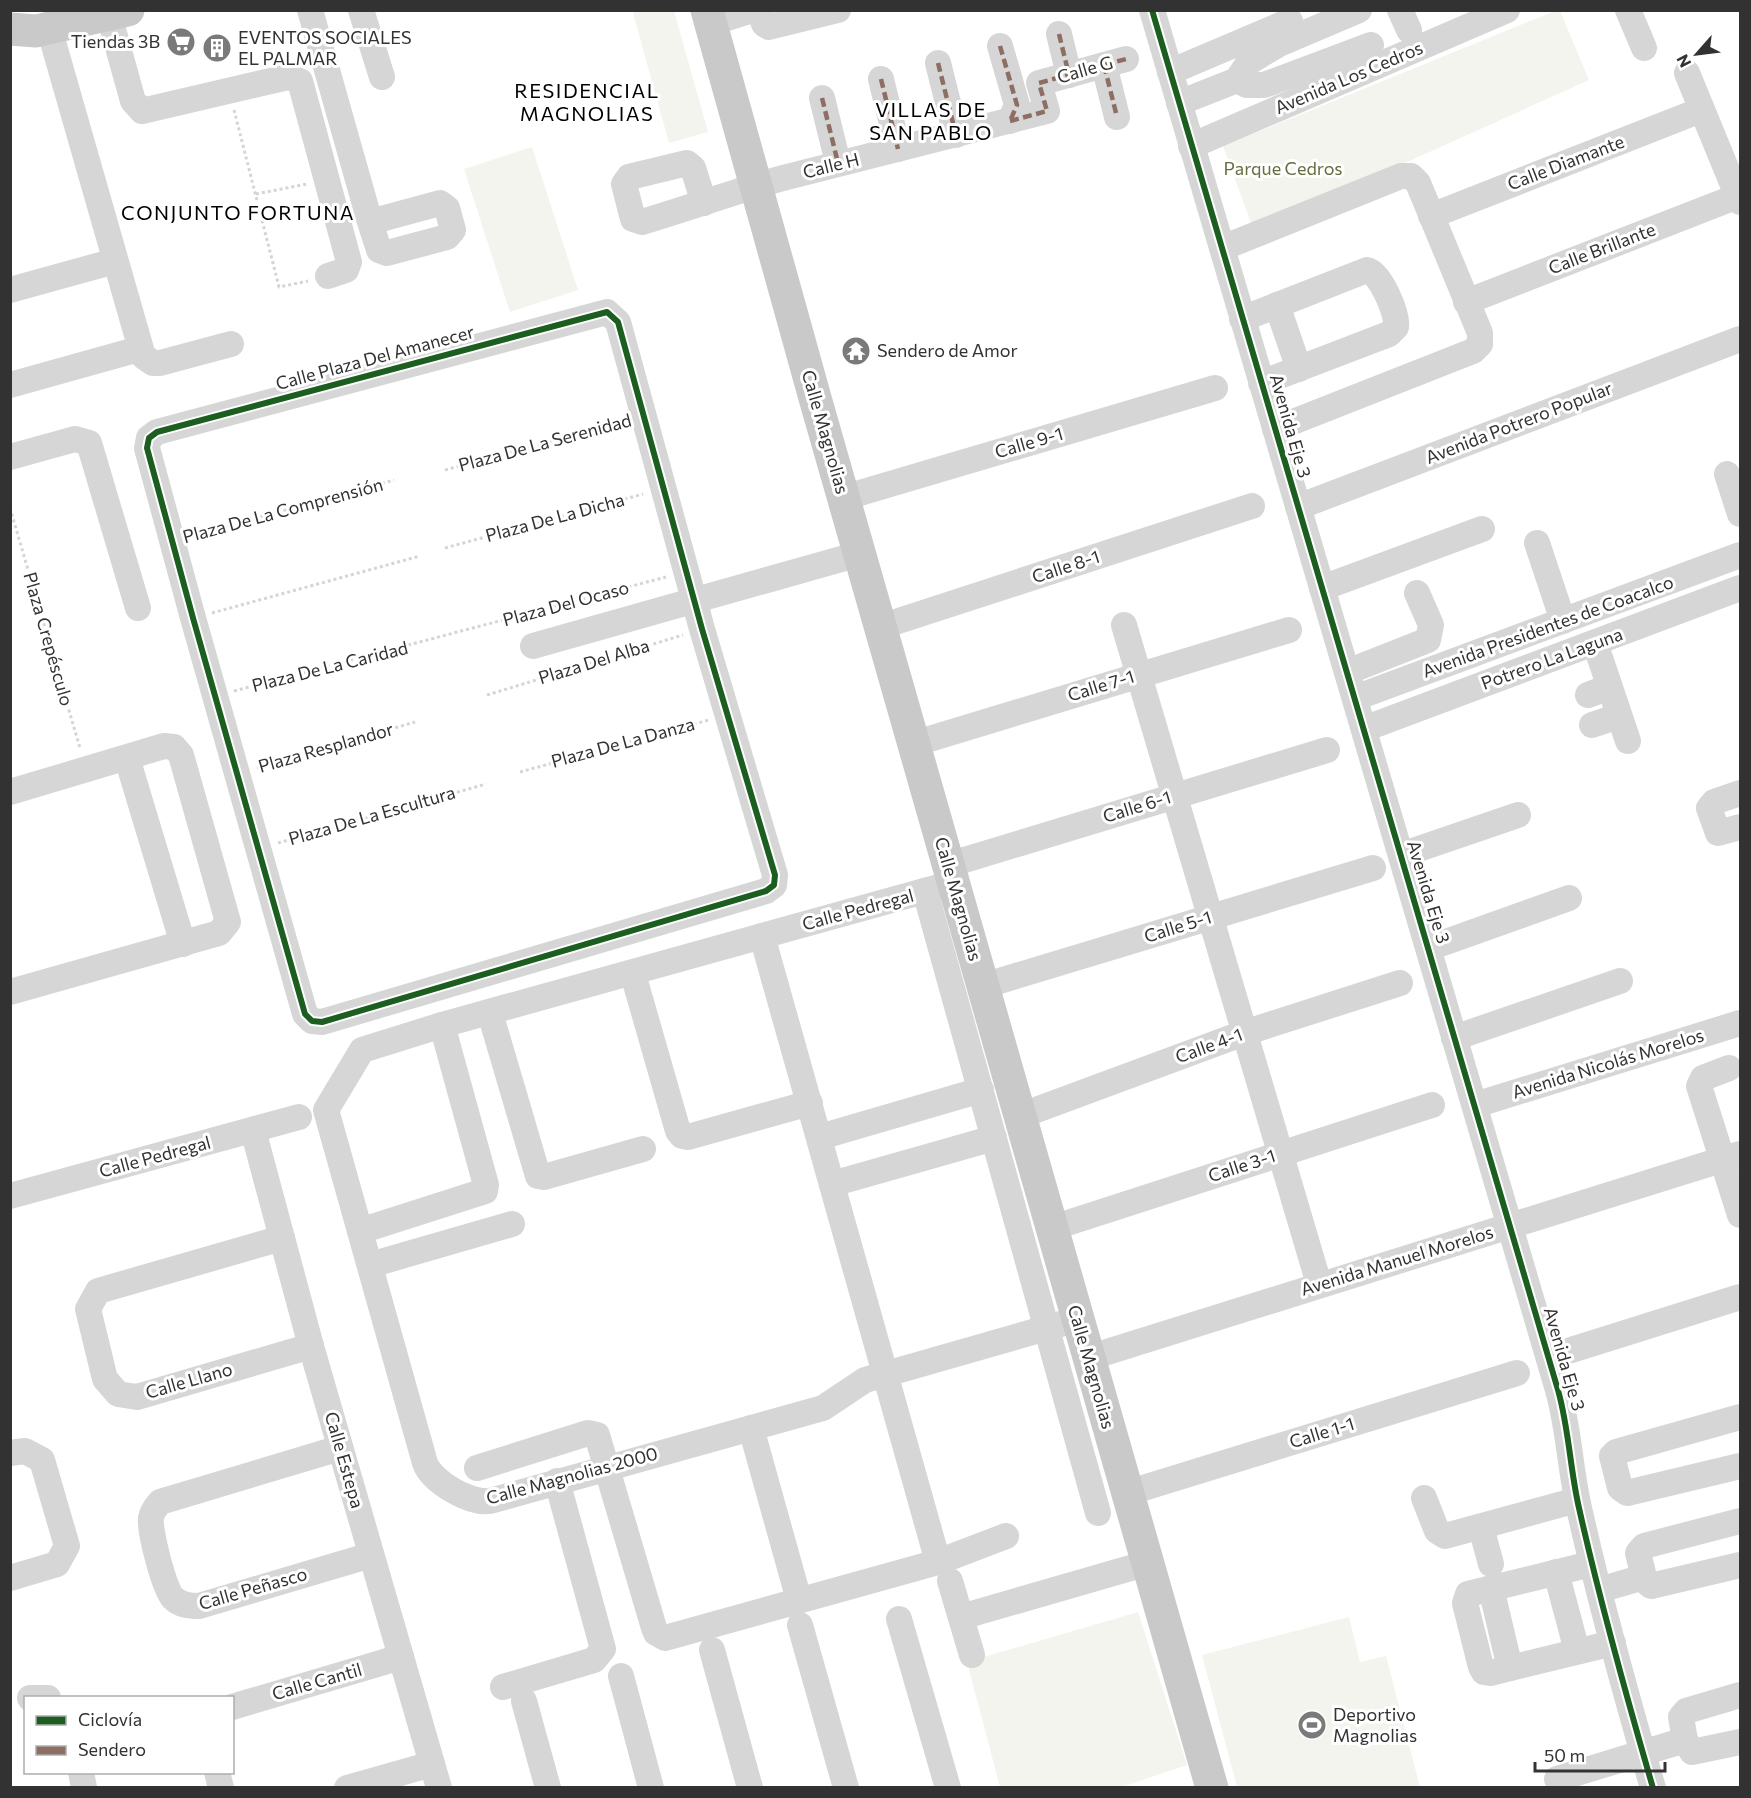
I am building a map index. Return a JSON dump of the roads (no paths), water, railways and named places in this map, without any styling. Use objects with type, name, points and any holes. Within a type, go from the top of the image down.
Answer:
[{"type":"main road","points":[[10,29],[23,32],[119,13]]},
{"type":"main road","name":"Calle Magnolias","points":[[709,16],[913,744],[942,880],[983,986],[1052,1228],[1062,1323],[1088,1358],[1148,1563],[1206,1786]]},
{"type":"street","points":[[310,10],[370,222]]},
{"type":"street","points":[[361,10],[382,77]]},
{"type":"street","points":[[709,16],[752,10]]},
{"type":"street","points":[[759,10],[764,24],[769,27],[838,10]]},
{"type":"street","name":"Avenida Eje 3","points":[[1152,10],[1566,1417],[1577,1500],[1591,1564],[1653,1788]]},
{"type":"street","points":[[1170,72],[1321,18],[1359,10]]},
{"type":"street","name":"Avenida Los Cedros","points":[[1191,146],[1507,10]]},
{"type":"street","points":[[1628,10],[1644,48]]},
{"type":"street","points":[[119,13],[133,100],[138,109],[147,111],[229,91],[297,78],[302,84],[349,265],[344,272],[327,276]]},
{"type":"street","points":[[1179,103],[1237,80],[1248,62],[1321,18]]},
{"type":"street","points":[[1321,18],[1341,58]]},
{"type":"street","points":[[49,28],[139,348],[148,360],[160,363],[231,344]]},
{"type":"street","points":[[1059,34],[1069,75]]},
{"type":"street","points":[[1279,44],[1294,75]]},
{"type":"street","points":[[1237,80],[1247,85],[1257,86],[1294,75],[1371,45]]},
{"type":"street","points":[[1000,46],[1017,105],[1010,121]]},
{"type":"street","name":"Calle G","points":[[1010,121],[1047,111],[1039,83],[1115,62],[1117,117]]},
{"type":"street","points":[[938,63],[956,135]]},
{"type":"street","points":[[1687,73],[1739,199]]},
{"type":"street","points":[[881,79],[898,149]]},
{"type":"street","points":[[822,98],[838,163]]},
{"type":"street","name":"Calle Diamante","points":[[1431,216],[1701,110]]},
{"type":"street","name":"Calle H","points":[[704,203],[693,168],[684,163],[625,181],[632,216],[636,221],[642,222],[704,203],[757,185],[1010,121]]},
{"type":"street","points":[[1222,248],[1401,176],[1411,176],[1418,183],[1480,333],[1480,344],[1473,351],[1275,429]]},
{"type":"street","name":"Calle Brillante","points":[[1466,302],[1739,199]]},
{"type":"street","points":[[10,290],[115,261]]},
{"type":"street","points":[[1242,319],[1367,270],[1379,278],[1396,317],[1396,327],[1389,334],[1262,383]]},
{"type":"street","points":[[1277,305],[1299,369]]},
{"type":"street","name":"Calle Plaza Del Amanecer","points":[[602,313],[612,314],[618,322],[695,601],[775,875],[771,889],[322,1022],[312,1021],[305,1014],[193,618],[147,448],[149,438],[157,432],[602,313]]},
{"type":"street","name":"Avenida Potrero Popular","points":[[1298,507],[1740,339]]},
{"type":"street","points":[[10,385],[139,348]]},
{"type":"street","name":"Calle 9-1","points":[[843,498],[1215,388]]},
{"type":"street","points":[[10,457],[75,439],[88,443],[138,608]]},
{"type":"street","points":[[1726,474],[1740,514]]},
{"type":"street","name":"Calle 8-1","points":[[880,627],[1252,506]]},
{"type":"street","points":[[1322,588],[1482,530]]},
{"type":"street","points":[[1537,543],[1563,621]]},
{"type":"street","points":[[533,646],[859,554]]},
{"type":"street","name":"Avenida Presidentes de Coacalco","points":[[1355,699],[1740,555]]},
{"type":"street","name":"Potrero La Laguna","points":[[1364,729],[1740,588]]},
{"type":"street","points":[[1347,672],[1428,640],[1431,626],[1417,593]]},
{"type":"street","points":[[1124,625],[1319,1284]]},
{"type":"street","name":"Calle 7-1","points":[[913,744],[1289,630]]},
{"type":"street","points":[[1595,643],[1599,691],[1619,716],[1628,741]]},
{"type":"street","points":[[1592,725],[1619,716]]},
{"type":"street","points":[[10,792],[169,746],[181,755],[228,922],[219,933],[10,992]]},
{"type":"street","name":"Calle 6-1","points":[[942,880],[1176,795],[1327,750]]},
{"type":"street","points":[[127,758],[183,944]]},
{"type":"street","points":[[1740,793],[1714,801],[1709,808],[1718,832],[1740,827]]},
{"type":"street","points":[[1401,855],[1518,815]]},
{"type":"street","name":"Calle 5-1","points":[[983,986],[1373,868]]},
{"type":"street","points":[[942,880],[981,1090],[994,1138],[1062,1323],[1098,1513]]},
{"type":"street","name":"Calle Pedregal","points":[[490,1012],[633,974],[942,880]]},
{"type":"street","points":[[1429,948],[1569,898]]},
{"type":"street","points":[[762,936],[886,1374],[944,1571],[972,1654]]},
{"type":"street","points":[[633,974],[678,1131],[682,1136],[688,1137],[810,1103]]},
{"type":"street","points":[[1454,1038],[1620,981]]},
{"type":"street","name":"Calle 4-1","points":[[1020,1116],[1244,1033],[1400,983]]},
{"type":"street","points":[[360,1231],[485,1191],[486,1185],[442,1025],[490,1012],[538,1176],[544,1177],[643,1149]]},
{"type":"street","name":"Avenida Nicolás Morelos","points":[[1475,1105],[1740,1023]]},
{"type":"street","name":"Calle Magnolias 2000","points":[[442,1025],[362,1050],[326,1110],[429,1472],[480,1502],[823,1408],[858,1384],[886,1374],[1062,1323]]},
{"type":"street","points":[[1729,1068],[1703,1078],[1699,1086],[1732,1157],[1740,1215]]},
{"type":"street","points":[[820,1137],[981,1090]]},
{"type":"street","name":"Calle 3-1","points":[[1052,1228],[1432,1105]]},
{"type":"street","name":"Calle Pedregal","points":[[10,1197],[299,1117]]},
{"type":"street","name":"Calle Estepa","points":[[253,1130],[311,1346],[435,1776]]},
{"type":"street","points":[[832,1184],[994,1138]]},
{"type":"street","name":"Avenida Manuel Morelos","points":[[1088,1358],[1319,1284],[1732,1157]]},
{"type":"street","points":[[370,1265],[512,1224]]},
{"type":"street","name":"Calle Llano","points":[[282,1238],[98,1291],[88,1309],[105,1379],[118,1394],[137,1397],[311,1346]]},
{"type":"street","points":[[1549,1357],[1740,1297]]},
{"type":"street","name":"Calle 1-1","points":[[1127,1493],[1517,1373]]},
{"type":"street","points":[[1740,1417],[1616,1452],[1612,1456],[1620,1488],[1627,1494],[1740,1466]]},
{"type":"street","points":[[752,1428],[799,1600]]},
{"type":"street","points":[[477,1468],[591,1432],[598,1438],[654,1628],[660,1636],[670,1637],[799,1600],[944,1571],[1006,1536]]},
{"type":"street","name":"Calle Peñasco","points":[[340,1448],[160,1502],[154,1509],[151,1529],[167,1587],[179,1603],[189,1606],[199,1605],[371,1555]]},
{"type":"street","points":[[10,1578],[57,1564],[63,1556],[66,1536],[47,1469],[23,1453]]},
{"type":"street","points":[[1573,1472],[1613,1462]]},
{"type":"street","points":[[504,1687],[594,1660],[603,1649],[557,1481]]},
{"type":"street","points":[[1424,1498],[1434,1527],[1440,1534],[1450,1536],[1577,1500]]},
{"type":"street","points":[[1740,1521],[1641,1548],[1638,1556],[1644,1576],[1652,1586],[1740,1565]]},
{"type":"street","points":[[1481,1527],[1510,1668],[1613,1643]]},
{"type":"street","points":[[961,1617],[1148,1563]]},
{"type":"street","points":[[1491,1576],[1556,1572],[1591,1564]]},
{"type":"street","points":[[1556,1572],[1577,1651]]},
{"type":"street","points":[[1566,1611],[1644,1576]]},
{"type":"street","points":[[899,1619],[948,1788]]},
{"type":"street","points":[[800,1625],[846,1788]]},
{"type":"street","points":[[712,1650],[750,1788]]},
{"type":"street","name":"Calle Cantil","points":[[234,1706],[401,1657]]},
{"type":"street","points":[[621,1676],[651,1788]]},
{"type":"street","points":[[1740,1695],[1683,1712],[1680,1717],[1685,1740],[1690,1750],[1695,1753],[1740,1742]]},
{"type":"street","points":[[524,1701],[548,1788]]},
{"type":"street","points":[[1557,1779],[1594,1779],[1643,1754],[1685,1740]]},
{"type":"street","points":[[347,1788],[435,1776]]},
{"type":"place","name":"Tiendas 3B","points":[[181,42]]},
{"type":"place","name":"EVENTOS SOCIALES EL PALMAR","points":[[217,48]]},
{"type":"place","name":"Sendero de Amor","points":[[856,351]]},
{"type":"place","name":"Deportivo Magnolias","points":[[1312,1725]]},
{"type":"district","name":"RESIDENCIAL MAGNOLIAS","points":[[587,102]]},
{"type":"district","name":"VILLAS DE SAN PABLO","points":[[931,122]]},
{"type":"district","name":"CONJUNTO FORTUNA","points":[[238,213]]},
{"type":"park label","name":"Parque Cedros","points":[[1283,169]]}]
